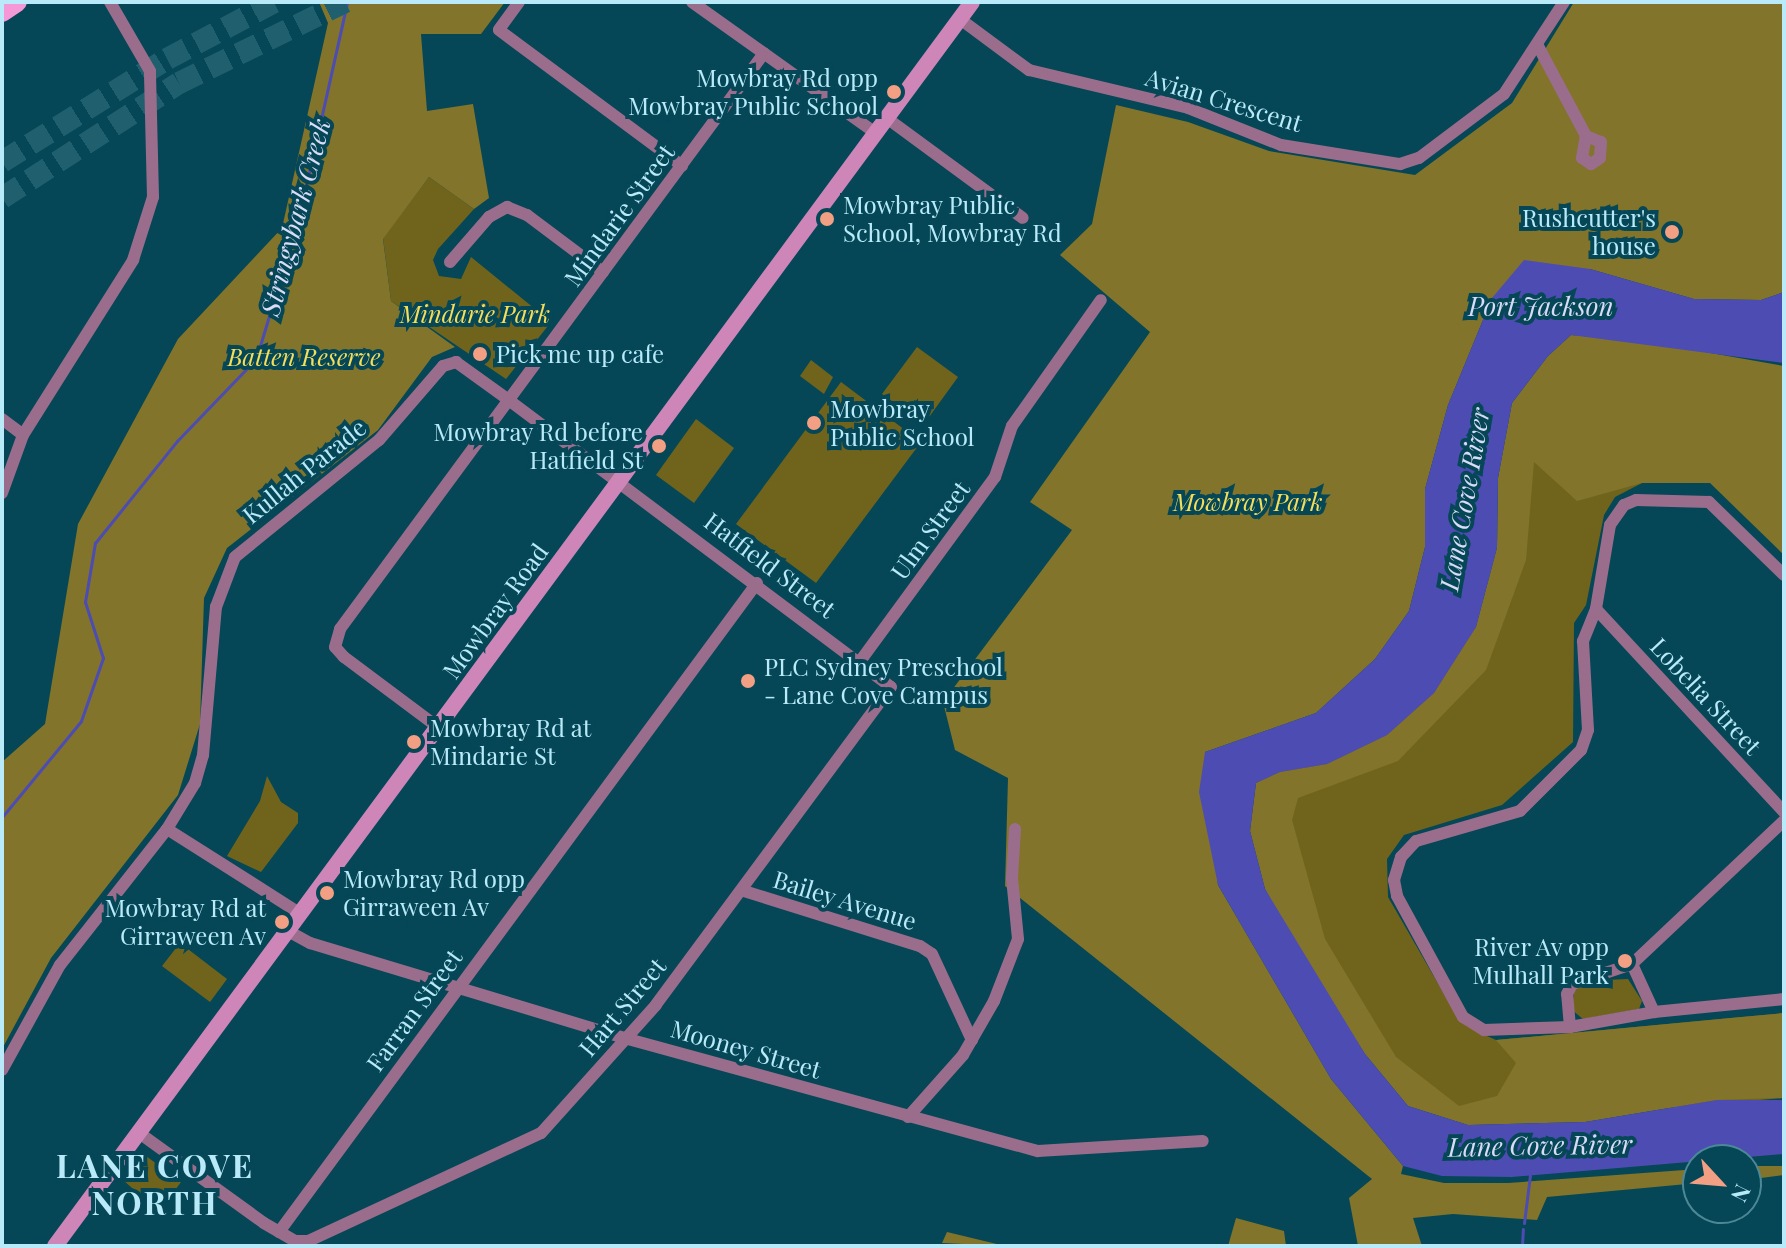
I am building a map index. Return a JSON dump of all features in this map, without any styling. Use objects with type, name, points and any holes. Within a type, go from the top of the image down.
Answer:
[{"type":"main road","points":[[2,12],[17,2]]},
{"type":"main road","name":"Mowbray Road","points":[[55,1246],[972,2]]},
{"type":"street","points":[[2,493],[23,435],[133,260],[153,197],[150,71],[110,2]]},
{"type":"street","points":[[519,2],[499,30],[682,166]]},
{"type":"street","points":[[692,2],[877,134]]},
{"type":"street","name":"Avian Crescent","points":[[960,19],[1029,70],[1188,108],[1281,145],[1400,164],[1419,158],[1504,94],[1564,2]]},
{"type":"street","points":[[1538,46],[1586,136]]},
{"type":"street","name":"Mindarie Street","points":[[439,728],[335,647],[340,629],[764,53]]},
{"type":"street","points":[[888,119],[1023,218]]},
{"type":"street","points":[[450,262],[489,217],[507,207],[527,215],[603,272]]},
{"type":"street","name":"Ulm Street","points":[[861,660],[995,477],[1012,426],[1101,300]]},
{"type":"street","name":"Kullah Parade","points":[[167,829],[195,783],[203,755],[216,607],[235,557],[379,440],[443,366],[456,362],[621,481]]},
{"type":"street","points":[[2,419],[23,435]]},
{"type":"street","name":"Hatfield Street","points":[[621,481],[861,660],[891,687]]},
{"type":"street","points":[[1784,575],[1709,502],[1636,500],[1618,510],[1610,525],[1596,609],[1583,641],[1588,730],[1581,750],[1520,811],[1416,841],[1401,857],[1394,880],[1397,896],[1463,1017],[1499,1031],[1570,1027],[1654,1012],[1784,999]]},
{"type":"street","name":"Farran Street","points":[[279,1232],[757,583]]},
{"type":"street","name":"Lobelia Street","points":[[1596,609],[1784,812]]},
{"type":"street","name":"Hart Street","points":[[295,1243],[329,1232],[541,1133],[628,1039],[744,891],[891,687]]},
{"type":"street","points":[[1570,1027],[1567,994],[1572,984],[1632,964],[1784,821]]},
{"type":"street","points":[[2,1070],[60,965],[167,829],[301,914]]},
{"type":"street","points":[[908,1117],[972,1040],[1018,939],[1012,878],[1015,829]]},
{"type":"street","name":"Bailey Avenue","points":[[744,891],[920,946],[932,954],[972,1040]]},
{"type":"street","name":"Mooney Street","points":[[288,931],[310,943],[628,1039],[1038,1151],[1203,1141]]},
{"type":"street","points":[[1632,964],[1654,1012]]},
{"type":"street","points":[[139,1133],[295,1243]]},
{"type":"green space","name":"Batten Reserve","points":[[319,2],[505,2],[481,34],[421,34],[427,111],[473,104],[489,198],[474,209],[429,177],[383,239],[391,301],[455,347],[432,357],[378,430],[227,548],[204,598],[200,724],[178,795],[51,958],[2,1049],[2,762],[45,724],[78,524],[178,339],[282,228],[328,23]]},
{"type":"green space","name":"Mowbray Park","points":[[1574,2],[1784,2],[1784,292],[1761,300],[1694,299],[1590,269],[1492,298],[1448,405],[1425,489],[1425,547],[1409,611],[1375,659],[1316,713],[1205,752],[1218,885],[1331,1079],[1403,1166],[1401,1174],[1444,1183],[1508,1183],[1682,1170],[1682,1184],[1547,1197],[1537,1220],[1453,1214],[1413,1218],[1422,1246],[1358,1246],[1349,1198],[1372,1179],[1005,886],[1008,778],[955,750],[943,702],[1072,530],[1030,502],[1150,332],[1060,255],[1092,224],[1116,105],[1188,122],[1269,151],[1415,175],[1512,103]]},
{"type":"green space","name":"Mindarie Park","points":[[429,177],[474,209],[438,249],[433,260],[439,276],[461,279],[471,257],[551,322],[506,379],[391,301],[383,238]]},
{"type":"green space","points":[[1571,335],[1643,341],[1784,366],[1784,555],[1710,483],[1642,483],[1577,501],[1534,462],[1526,560],[1486,670],[1398,761],[1298,798],[1292,820],[1325,939],[1396,1057],[1459,1106],[1497,1096],[1516,1063],[1496,1040],[1784,1013],[1784,1098],[1717,1100],[1585,1122],[1468,1125],[1408,1106],[1365,1054],[1306,963],[1265,889],[1250,831],[1256,783],[1280,772],[1327,764],[1387,735],[1434,693],[1476,627],[1497,548],[1498,478],[1512,403],[1548,356]]},
{"type":"green space","points":[[917,347],[958,377],[924,424],[882,394]]},
{"type":"green space","points":[[811,360],[833,377],[824,394],[800,376]]},
{"type":"green space","points":[[841,382],[921,442],[816,583],[736,524]]},
{"type":"green space","points":[[1512,403],[1642,483],[1615,497],[1604,515],[1586,605],[1574,623],[1573,742],[1502,805],[1404,835],[1387,859],[1388,897],[1459,1020],[1478,1032],[1496,1040],[1784,1013],[1784,1098],[1468,1125],[1365,1054],[1256,783],[1476,627],[1497,548]]},
{"type":"green space","points":[[696,419],[734,448],[694,503],[656,475]]},
{"type":"green space","points":[[267,776],[281,802],[298,813],[298,823],[261,872],[227,856],[260,801]]},
{"type":"green space","points":[[180,943],[227,979],[210,1002],[162,966]]},
{"type":"green space","points":[[1628,979],[1642,1001],[1639,1009],[1583,1019],[1572,1010],[1574,991],[1584,981]]},
{"type":"green space","points":[[142,1153],[181,1182],[159,1212],[123,1180]]},
{"type":"green space","points":[[1762,1166],[1784,1166],[1784,1175],[1762,1178]]},
{"type":"green space","points":[[1236,1218],[1284,1231],[1286,1246],[1228,1246]]},
{"type":"green space","points":[[947,1232],[1005,1246],[942,1243]]},
{"type":"water","name":"Port Jackson","points":[[1524,260],[1590,269],[1694,299],[1761,300],[1784,292],[1784,363],[1571,335],[1548,356],[1512,403],[1498,478],[1497,548],[1476,627],[1434,693],[1387,735],[1327,764],[1280,772],[1256,783],[1250,831],[1265,889],[1365,1054],[1408,1106],[1468,1125],[1585,1122],[1717,1100],[1784,1100],[1784,1154],[1762,1156],[1762,1144],[1682,1144],[1682,1163],[1512,1177],[1442,1176],[1403,1166],[1331,1079],[1218,885],[1199,792],[1205,752],[1316,713],[1375,659],[1409,611],[1425,547],[1425,489],[1448,405],[1492,298]]},
{"type":"waterway","name":"Stringybark Creek","points":[[2,817],[81,721],[103,658],[85,602],[95,543],[177,441],[256,359],[300,213],[347,2]]},
{"type":"waterway","points":[[1524,1223],[1530,1175]]},
{"type":"waterway","points":[[1522,1246],[1523,1229]]},
{"type":"tunnel","points":[[2,162],[167,59],[274,2]]},
{"type":"tunnel","points":[[2,198],[179,83],[345,2]]},
{"type":"place","name":"Mowbray Rd opp Mowbray Public School","points":[[894,92]]},
{"type":"place","name":"Mowbray Public School, Mowbray Rd","points":[[827,219]]},
{"type":"place","name":"Rushcutter's house","points":[[1672,232]]},
{"type":"place","name":"Pick me up cafe","points":[[480,354]]},
{"type":"place","name":"Mowbray Public School","points":[[814,423]]},
{"type":"place","name":"Mowbray Rd before Hatfield St","points":[[659,446]]},
{"type":"place","name":"PLC Sydney Preschool - Lane Cove Campus","points":[[748,681]]},
{"type":"place","name":"Mowbray Rd at Mindarie St","points":[[414,742]]},
{"type":"place","name":"Mowbray Rd opp Girraween Av","points":[[327,893]]},
{"type":"place","name":"Mowbray Rd at Girraween Av","points":[[282,922]]},
{"type":"place","name":"River Av opp Mulhall Park","points":[[1625,961]]},
{"type":"district","name":"LANE COVE NORTH","points":[[155,1184]]},
{"type":"water label","name":"Lane Cove River","points":[[1464,499]]},
{"type":"water label","name":"Lane Cove River","points":[[1540,1145]]}]
